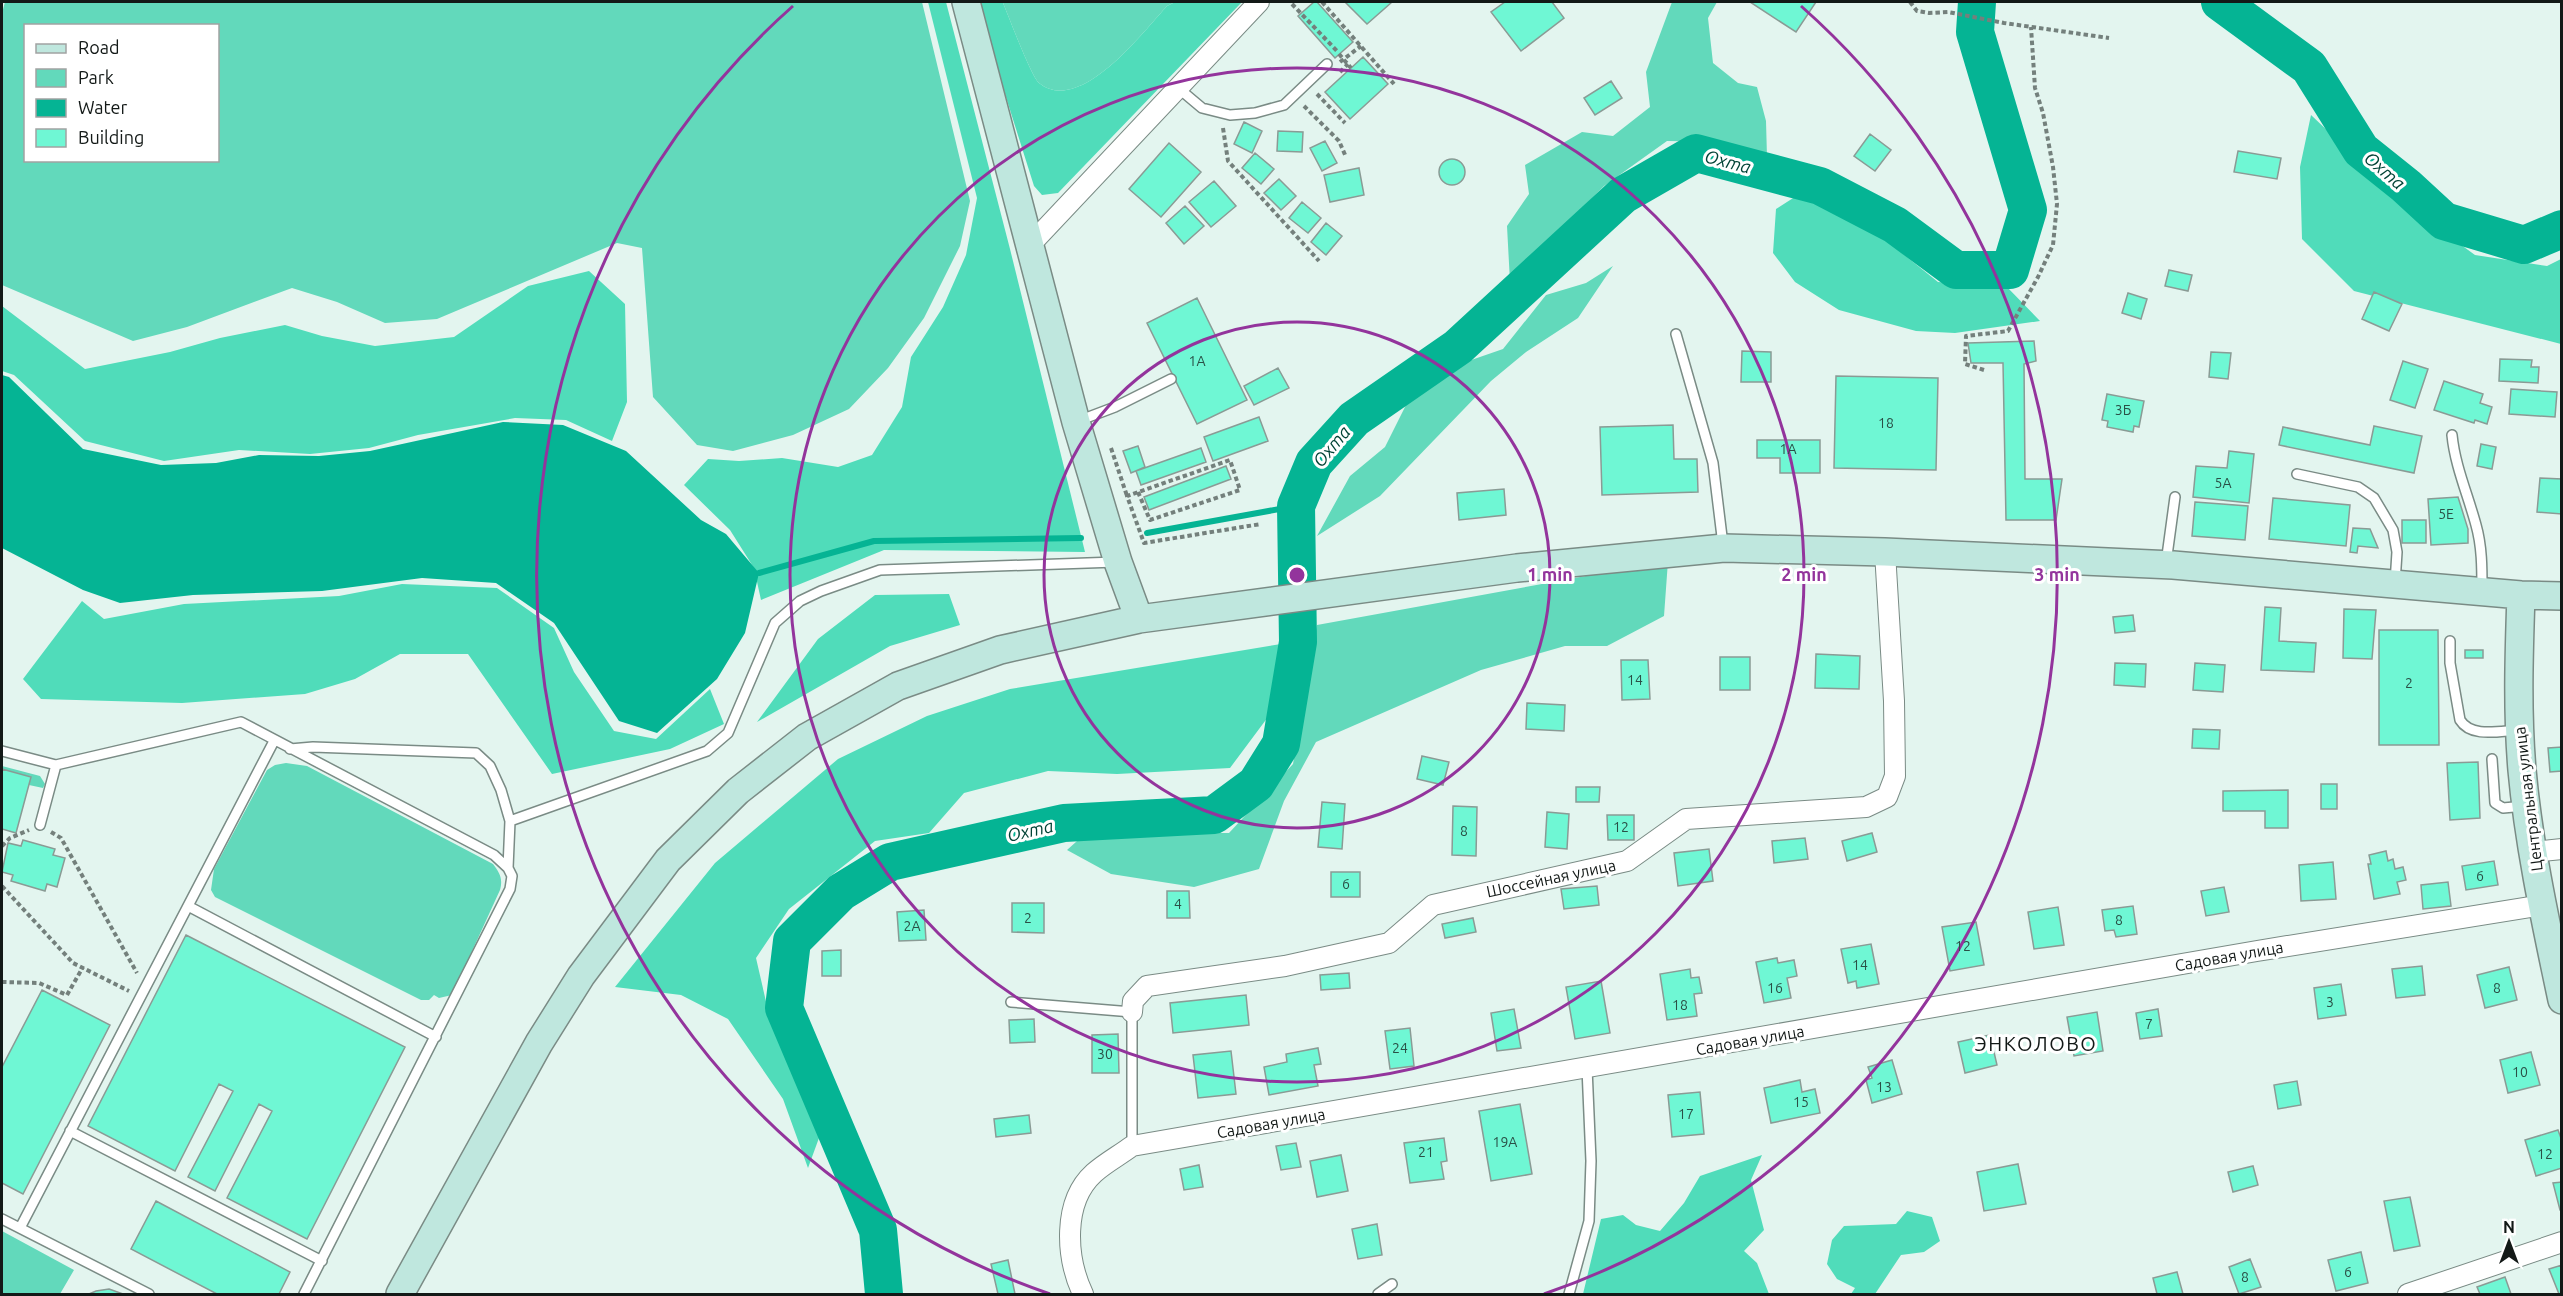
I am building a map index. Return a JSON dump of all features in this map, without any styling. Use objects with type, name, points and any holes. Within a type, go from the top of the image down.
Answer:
[{"type":"main road","points":[[966,2],[1030,245],[1088,417],[1118,562],[1139,620]]},
{"type":"main road","points":[[400,1294],[539,1043],[581,976],[668,860],[738,791],[807,737],[898,686],[1000,650],[1139,620],[1371,587],[1517,568],[1724,548],[1885,552],[2165,565],[2482,592],[2562,596]]},
{"type":"main road","name":"Центральная улица","points":[[2521,595],[2519,730],[2526,806],[2542,905],[2562,1000]]},
{"type":"street","points":[[1030,245],[1259,2]]},
{"type":"street","name":"Шоссейная улица","points":[[1132,1012],[1133,1001],[1147,986],[1285,966],[1389,943],[1433,905],[1627,861],[1686,819],[1866,807],[1887,797],[1895,776],[1894,712],[1885,552]]},
{"type":"street","points":[[2533,852],[2562,849]]},
{"type":"street","name":"Садовая улица","points":[[1083,1294],[1077,1283],[1070,1252],[1071,1224],[1077,1194],[1094,1173],[1132,1146],[2257,951],[2542,905]]},
{"type":"street","points":[[2408,1294],[2562,1242]]},
{"type":"lane","points":[[1177,87],[1202,108],[1230,115],[1255,113],[1284,105],[1328,64]]},
{"type":"lane","points":[[1676,334],[1713,463],[1724,548]]},
{"type":"lane","points":[[1088,417],[1171,379]]},
{"type":"lane","points":[[2452,435],[2454,452],[2477,527],[2481,551],[2482,592]]},
{"type":"lane","points":[[2297,474],[2358,487],[2374,498],[2393,530],[2397,552],[2395,585]]},
{"type":"lane","points":[[2165,565],[2175,497]]},
{"type":"lane","points":[[510,821],[707,751],[728,734],[775,623],[800,601],[821,591],[880,570],[1118,562]]},
{"type":"lane","points":[[2450,641],[2450,663],[2460,720],[2465,727],[2474,731],[2519,730]]},
{"type":"lane","points":[[2,751],[56,765],[241,722],[494,855],[508,868],[512,876],[510,890],[304,1294]]},
{"type":"lane","points":[[20,1228],[274,741]]},
{"type":"lane","points":[[290,749],[313,747],[476,753],[490,766],[510,821],[508,868]]},
{"type":"lane","points":[[2492,759],[2493,784],[2498,807],[2526,806]]},
{"type":"lane","points":[[40,825],[56,765]]},
{"type":"lane","points":[[188,906],[436,1037]]},
{"type":"lane","points":[[1011,1002],[1132,1012],[1132,1146]]},
{"type":"lane","points":[[1569,1294],[1589,1221],[1591,1161],[1587,1068]]},
{"type":"lane","points":[[70,1131],[322,1261]]},
{"type":"lane","points":[[2,1219],[149,1294]]},
{"type":"lane","points":[[1378,1294],[1392,1284]]},
{"type":"path","points":[[1322,2],[1394,84]]},
{"type":"path","points":[[1910,2],[1917,11],[1929,14],[1948,12],[2004,23],[2109,38]]},
{"type":"path","points":[[1292,4],[1350,66],[1340,72]]},
{"type":"path","points":[[1984,370],[1965,364],[1966,336],[2007,332],[2053,245],[2057,204],[2054,167],[2043,113],[2035,88],[2031,27]]},
{"type":"path","points":[[1328,64],[1342,62],[1361,46]]},
{"type":"path","points":[[1317,94],[1345,123]]},
{"type":"path","points":[[1303,105],[1339,141],[1346,158]]},
{"type":"path","points":[[1221,113],[1228,161],[1319,261]]},
{"type":"path","points":[[1088,417],[1127,496],[1144,543],[1261,524]]},
{"type":"path","points":[[1127,496],[1138,492],[1230,460],[1240,490],[1150,520],[1138,492]]},
{"type":"path","points":[[2,846],[10,838],[40,825],[61,838],[145,988]]},
{"type":"path","points":[[2,886],[74,963],[140,997]]},
{"type":"path","points":[[2,982],[39,983],[68,995],[83,968]]},
{"type":"green space","points":[[5,2],[922,2],[970,201],[960,246],[924,318],[888,368],[849,409],[793,435],[733,451],[697,445],[653,397],[642,248],[617,243],[437,319],[385,323],[337,302],[292,288],[187,327],[133,341],[2,285],[2,13]]},
{"type":"green space","points":[[993,2],[1175,2],[1167,6],[1143,34],[1109,67],[1073,89],[1055,90],[1039,83],[1035,78],[1003,3]]},
{"type":"green space","points":[[1672,2],[1717,2],[1708,18],[1713,63],[1738,83],[1757,87],[1766,121],[1767,157],[1722,142],[1667,141],[1604,186],[1510,282],[1507,226],[1529,194],[1525,165],[1582,132],[1613,136],[1650,107],[1646,72]]},
{"type":"green space","points":[[1613,266],[1578,318],[1526,352],[1491,381],[1380,496],[1317,536],[1350,476],[1385,447],[1408,401],[1454,366],[1503,349],[1546,295],[1586,283]]},
{"type":"green space","points":[[1668,561],[1664,616],[1607,646],[1565,646],[1481,670],[1316,742],[1284,801],[1259,869],[1194,887],[1111,874],[1067,850],[1086,833],[1229,833],[1293,764],[1317,625]]},
{"type":"green space","points":[[286,763],[307,766],[493,864],[501,879],[500,890],[452,995],[439,998],[434,995],[429,1000],[421,1000],[215,897],[211,890],[214,869],[267,770],[275,765]]},
{"type":"green space","points":[[2,766],[40,776],[45,784],[43,788],[29,785],[31,777],[2,769]]},
{"type":"green space","points":[[2,1231],[74,1270],[60,1294],[2,1294]]},
{"type":"shaded area","points":[[928,2],[946,2],[1085,552],[884,550],[761,600],[754,568],[730,530],[684,485],[708,459],[739,461],[782,458],[838,467],[872,455],[902,407],[911,357],[943,307],[966,255],[977,198]]},
{"type":"shaded area","points":[[976,2],[1003,3],[1035,78],[1039,83],[1055,90],[1073,89],[1109,67],[1143,34],[1167,6],[1175,2],[1242,2],[1058,193],[1042,195],[1034,186]]},
{"type":"shaded area","points":[[2311,115],[2351,153],[2369,161],[2406,205],[2475,255],[2547,266],[2561,259],[2561,344],[2354,291],[2302,239],[2300,167]]},
{"type":"shaded area","points":[[1801,193],[1862,221],[1938,282],[2007,287],[2040,321],[1955,333],[1916,331],[1839,310],[1795,282],[1773,253],[1776,209]]},
{"type":"shaded area","points":[[589,271],[625,304],[627,402],[612,441],[566,420],[515,418],[418,435],[369,448],[310,454],[239,450],[164,461],[85,441],[14,375],[2,371],[2,306],[85,369],[285,325],[322,336],[375,346],[454,337],[528,286]]},
{"type":"shaded area","points":[[402,584],[497,588],[554,628],[574,672],[614,731],[656,739],[710,689],[724,724],[670,749],[552,774],[468,654],[400,654],[355,679],[305,694],[182,703],[41,699],[23,679],[82,601],[104,619],[184,604],[339,596]]},
{"type":"shaded area","points":[[949,594],[960,625],[890,646],[757,722],[818,639],[875,595]]},
{"type":"shaded area","points":[[1281,644],[1268,717],[1230,768],[1117,774],[1048,771],[964,793],[929,833],[875,841],[789,909],[756,958],[770,1019],[794,1049],[808,1099],[823,1127],[808,1168],[783,1099],[728,1019],[681,995],[615,987],[715,863],[838,759],[927,716],[1010,689]]},
{"type":"shaded area","points":[[1762,1155],[1751,1180],[1764,1230],[1744,1251],[1757,1263],[1769,1294],[1583,1294],[1601,1219],[1623,1215],[1636,1225],[1660,1231],[1684,1203],[1700,1176]]},
{"type":"shaded area","points":[[1907,1211],[1932,1217],[1940,1241],[1924,1252],[1901,1255],[1875,1294],[1851,1294],[1855,1288],[1837,1279],[1827,1264],[1832,1240],[1844,1226],[1896,1224]]},
{"type":"water","points":[[2,375],[9,377],[83,449],[161,465],[216,463],[259,455],[319,456],[370,451],[503,422],[563,425],[626,451],[701,520],[726,534],[759,573],[745,633],[717,679],[657,733],[619,721],[554,623],[496,583],[422,578],[322,591],[193,595],[120,603],[83,590],[2,548]]},
{"type":"building","points":[[1317,2],[1353,42],[1335,58],[1298,16]]},
{"type":"building","points":[[1345,2],[1392,2],[1367,24]]},
{"type":"building","points":[[1505,2],[1552,2],[1564,18],[1521,51],[1491,12]]},
{"type":"building","points":[[1750,2],[1816,2],[1796,32]]},
{"type":"building","points":[[1363,57],[1388,84],[1350,119],[1325,92]]},
{"type":"building","points":[[1611,81],[1622,98],[1595,115],[1584,98]]},
{"type":"building","points":[[1244,122],[1262,131],[1252,153],[1234,144]]},
{"type":"building","points":[[1278,131],[1303,132],[1302,152],[1277,151]]},
{"type":"building","points":[[1870,134],[1891,150],[1875,171],[1854,156]]},
{"type":"building","points":[[1325,141],[1337,163],[1322,171],[1310,148]]},
{"type":"building","points":[[1169,143],[1201,172],[1161,217],[1129,189]]},
{"type":"building","points":[[2238,151],[2281,158],[2277,179],[2234,172]]},
{"type":"building","points":[[1255,153],[1274,169],[1261,184],[1242,168]]},
{"type":"building","points":[[1452,159],[1461,163],[1465,172],[1461,181],[1452,185],[1443,181],[1439,172],[1443,163]]},
{"type":"building","points":[[1359,168],[1364,195],[1330,202],[1324,175]]},
{"type":"building","points":[[1279,179],[1296,196],[1281,210],[1264,193]]},
{"type":"building","points":[[1214,181],[1236,206],[1211,227],[1189,202]]},
{"type":"building","points":[[1302,202],[1321,218],[1308,233],[1289,218]]},
{"type":"building","points":[[1185,206],[1204,226],[1184,244],[1166,223]]},
{"type":"building","points":[[1326,223],[1342,236],[1326,255],[1311,242]]},
{"type":"building","points":[[2169,270],[2192,275],[2188,291],[2165,286]]},
{"type":"building","points":[[2374,292],[2402,304],[2389,331],[2362,319]]},
{"type":"building","points":[[2128,293],[2147,299],[2141,319],[2122,313]]},
{"type":"building","points":[[1197,298],[1247,400],[1197,424],[1147,323]]},
{"type":"building","points":[[2034,341],[2036,361],[2024,364],[2025,479],[2062,479],[2056,520],[2006,520],[2003,363],[1971,363],[1968,343]]},
{"type":"building","points":[[1742,351],[1771,352],[1771,382],[1741,382]]},
{"type":"building","points":[[2211,352],[2231,353],[2228,379],[2209,377]]},
{"type":"building","points":[[2500,359],[2532,360],[2531,367],[2539,367],[2538,383],[2499,381]]},
{"type":"building","points":[[2403,361],[2428,369],[2415,408],[2390,400]]},
{"type":"building","points":[[1278,368],[1289,388],[1254,405],[1244,386]]},
{"type":"building","points":[[1836,376],[1938,378],[1936,470],[1834,468]]},
{"type":"building","points":[[2444,381],[2483,394],[2480,403],[2492,407],[2487,424],[2475,420],[2474,423],[2434,410]]},
{"type":"building","points":[[2511,389],[2557,392],[2555,417],[2509,414]]},
{"type":"building","points":[[2107,394],[2144,401],[2139,427],[2134,426],[2133,432],[2107,427],[2108,421],[2102,420]]},
{"type":"building","points":[[1259,417],[1268,441],[1213,461],[1204,437]]},
{"type":"building","points":[[1673,425],[1674,459],[1697,459],[1698,492],[1602,495],[1600,427]]},
{"type":"building","points":[[2374,426],[2422,436],[2414,473],[2279,445],[2283,427],[2370,445]]},
{"type":"building","points":[[1757,440],[1820,440],[1820,473],[1780,473],[1780,458],[1757,458]]},
{"type":"building","points":[[2481,444],[2496,447],[2492,469],[2477,466]]},
{"type":"building","points":[[1138,446],[1145,467],[1131,473],[1123,451]]},
{"type":"building","points":[[1201,448],[1206,462],[1141,485],[1136,471]]},
{"type":"building","points":[[2229,451],[2254,454],[2249,503],[2193,497],[2196,466],[2227,468]]},
{"type":"building","points":[[1226,466],[1231,479],[1149,510],[1144,497]]},
{"type":"building","points":[[2540,478],[2562,479],[2562,514],[2537,512]]},
{"type":"building","points":[[1504,489],[1506,515],[1459,520],[1457,493]]},
{"type":"building","points":[[2458,497],[2468,529],[2468,543],[2431,545],[2428,499]]},
{"type":"building","points":[[2273,498],[2350,505],[2346,546],[2269,539]]},
{"type":"building","points":[[2195,502],[2248,506],[2245,540],[2192,536]]},
{"type":"building","points":[[2402,520],[2426,520],[2426,543],[2402,543]]},
{"type":"building","points":[[2353,528],[2370,529],[2378,548],[2358,546],[2357,553],[2350,552]]},
{"type":"building","points":[[2265,607],[2281,608],[2279,641],[2316,643],[2314,672],[2261,670]]},
{"type":"building","points":[[2344,609],[2376,610],[2372,659],[2343,658]]},
{"type":"building","points":[[2133,615],[2135,631],[2115,633],[2113,617]]},
{"type":"building","points":[[2379,630],[2438,630],[2439,745],[2379,745]]},
{"type":"building","points":[[2465,650],[2483,650],[2483,658],[2465,658]]},
{"type":"building","points":[[1816,654],[1860,656],[1859,689],[1815,688]]},
{"type":"building","points":[[1720,657],[1750,657],[1750,690],[1720,690]]},
{"type":"building","points":[[1621,660],[1648,660],[1650,699],[1622,700]]},
{"type":"building","points":[[2115,663],[2146,664],[2145,687],[2114,685]]},
{"type":"building","points":[[2195,663],[2225,665],[2223,692],[2193,690]]},
{"type":"building","points":[[1527,703],[1565,705],[1564,731],[1526,729]]},
{"type":"building","points":[[2193,729],[2220,730],[2219,749],[2192,748]]},
{"type":"building","points":[[2562,747],[2562,771],[2550,772],[2548,748]]},
{"type":"building","points":[[1422,756],[1449,762],[1443,785],[1417,779]]},
{"type":"building","points":[[2478,762],[2480,818],[2450,820],[2447,763]]},
{"type":"building","points":[[2,769],[31,777],[16,833],[2,829]]},
{"type":"building","points":[[2321,784],[2337,784],[2337,809],[2321,809]]},
{"type":"building","points":[[1576,787],[1600,787],[1599,802],[1576,802]]},
{"type":"building","points":[[2288,790],[2288,828],[2265,828],[2265,811],[2223,811],[2223,791]]},
{"type":"building","points":[[1322,802],[1345,804],[1342,849],[1318,847]]},
{"type":"building","points":[[1453,806],[1477,807],[1476,856],[1452,855]]},
{"type":"building","points":[[1547,812],[1569,814],[1567,849],[1545,847]]},
{"type":"building","points":[[1607,815],[1634,815],[1634,840],[1608,840]]},
{"type":"building","points":[[1872,833],[1877,852],[1847,861],[1842,841]]},
{"type":"building","points":[[1805,838],[1808,859],[1774,863],[1772,841]]},
{"type":"building","points":[[23,840],[55,849],[53,855],[65,858],[57,887],[47,884],[45,891],[11,881],[13,875],[2,872],[8,843],[21,846]]},
{"type":"building","points":[[1709,849],[1713,881],[1678,886],[1674,853]]},
{"type":"building","points":[[2386,851],[2388,861],[2393,859],[2395,869],[2403,867],[2406,880],[2397,882],[2400,894],[2374,899],[2368,864],[2371,864],[2369,855]]},
{"type":"building","points":[[2494,861],[2498,885],[2466,890],[2462,866]]},
{"type":"building","points":[[2333,862],[2336,899],[2301,901],[2299,865]]},
{"type":"building","points":[[1331,872],[1360,872],[1360,897],[1331,897]]},
{"type":"building","points":[[2448,882],[2451,906],[2423,909],[2421,885]]},
{"type":"building","points":[[1597,886],[1599,905],[1564,909],[1561,889]]},
{"type":"building","points":[[2224,887],[2229,912],[2206,916],[2201,891]]},
{"type":"building","points":[[1167,891],[1189,891],[1190,918],[1167,918]]},
{"type":"building","points":[[1012,903],[1044,903],[1044,933],[1012,932]]},
{"type":"building","points":[[2133,906],[2137,934],[2116,937],[2114,930],[2105,931],[2102,910]]},
{"type":"building","points":[[2058,907],[2064,945],[2034,949],[2028,912]]},
{"type":"building","points":[[924,910],[926,940],[899,941],[897,912]]},
{"type":"building","points":[[1473,918],[1476,932],[1445,938],[1442,924]]},
{"type":"building","points":[[1976,922],[1984,965],[1950,971],[1942,927]]},
{"type":"building","points":[[186,935],[405,1047],[307,1239],[227,1198],[272,1111],[259,1104],[215,1191],[188,1177],[233,1091],[219,1084],[175,1171],[88,1126]]},
{"type":"building","points":[[1871,944],[1879,984],[1857,988],[1856,981],[1848,983],[1841,949]]},
{"type":"building","points":[[841,950],[841,976],[822,976],[822,951]]},
{"type":"building","points":[[1777,958],[1778,963],[1794,960],[1797,976],[1787,978],[1791,998],[1764,1003],[1756,962]]},
{"type":"building","points":[[2422,966],[2425,995],[2396,998],[2392,969]]},
{"type":"building","points":[[2509,967],[2517,1000],[2485,1008],[2477,975]]},
{"type":"building","points":[[1690,969],[1691,978],[1699,977],[1702,993],[1694,994],[1697,1016],[1667,1020],[1660,974]]},
{"type":"building","points":[[1349,973],[1350,988],[1321,990],[1320,975]]},
{"type":"building","points":[[1601,981],[1610,1033],[1575,1039],[1566,987]]},
{"type":"building","points":[[2341,984],[2346,1015],[2318,1019],[2314,988]]},
{"type":"building","points":[[42,990],[110,1025],[23,1194],[2,1183],[2,1067]]},
{"type":"building","points":[[1246,995],[1249,1025],[1173,1033],[1170,1003]]},
{"type":"building","points":[[1514,1009],[1521,1048],[1497,1051],[1491,1013]]},
{"type":"building","points":[[2158,1009],[2162,1036],[2140,1039],[2136,1013]]},
{"type":"building","points":[[2097,1012],[2103,1051],[2074,1056],[2067,1017]]},
{"type":"building","points":[[1034,1019],[1035,1042],[1010,1043],[1009,1020]]},
{"type":"building","points":[[1410,1028],[1414,1066],[1390,1069],[1385,1031]]},
{"type":"building","points":[[1118,1034],[1119,1073],[1092,1073],[1092,1035]]},
{"type":"building","points":[[1990,1035],[1997,1065],[1965,1073],[1958,1042]]},
{"type":"building","points":[[1318,1048],[1321,1064],[1314,1065],[1318,1086],[1269,1095],[1264,1067],[1287,1062],[1286,1054]]},
{"type":"building","points":[[1231,1051],[1236,1094],[1198,1098],[1193,1055]]},
{"type":"building","points":[[2531,1052],[2540,1085],[2508,1093],[2500,1060]]},
{"type":"building","points":[[1892,1060],[1902,1094],[1872,1103],[1866,1080],[1872,1078],[1868,1067]]},
{"type":"building","points":[[1800,1080],[1802,1092],[1815,1089],[1820,1113],[1771,1123],[1764,1088]]},
{"type":"building","points":[[2297,1081],[2301,1105],[2278,1109],[2274,1085]]},
{"type":"building","points":[[1700,1092],[1704,1134],[1672,1137],[1668,1095]]},
{"type":"building","points":[[1520,1104],[1532,1174],[1491,1181],[1479,1111]]},
{"type":"building","points":[[1029,1115],[1031,1133],[996,1137],[994,1119]]},
{"type":"building","points":[[2558,1130],[2562,1141],[2562,1168],[2536,1176],[2525,1140]]},
{"type":"building","points":[[1444,1138],[1447,1161],[1441,1162],[1444,1179],[1410,1183],[1404,1143]]},
{"type":"building","points":[[1296,1143],[1301,1167],[1281,1170],[1276,1146]]},
{"type":"building","points":[[1341,1155],[1348,1191],[1317,1197],[1310,1161]]},
{"type":"building","points":[[2018,1164],[2026,1204],[1984,1211],[1977,1172]]},
{"type":"building","points":[[1199,1165],[1203,1187],[1184,1190],[1180,1169]]},
{"type":"building","points":[[2253,1166],[2258,1185],[2233,1192],[2228,1172]]},
{"type":"building","points":[[2562,1182],[2562,1210],[2560,1210],[2553,1183]]},
{"type":"building","points":[[2410,1197],[2420,1246],[2394,1251],[2384,1201]]},
{"type":"building","points":[[156,1201],[290,1272],[279,1294],[217,1294],[131,1249]]},
{"type":"building","points":[[1377,1224],[1382,1255],[1358,1259],[1352,1229]]},
{"type":"building","points":[[2361,1252],[2368,1283],[2336,1291],[2328,1260]]},
{"type":"building","points":[[2250,1259],[2261,1287],[2239,1294],[2229,1267]]},
{"type":"building","points":[[1008,1260],[1015,1294],[998,1294],[991,1264]]},
{"type":"building","points":[[2562,1265],[2562,1294],[2559,1294],[2549,1269]]},
{"type":"building","points":[[2177,1272],[2183,1294],[2157,1294],[2153,1278]]},
{"type":"building","points":[[2505,1277],[2511,1294],[2480,1294],[2477,1287]]},
{"type":"building","points":[[109,1289],[123,1294],[89,1294],[96,1291]]},
{"type":"waterway","name":"Охта","points":[[884,1294],[878,1230],[784,1008],[792,941],[841,892],[890,862],[1064,823],[1214,815],[1256,784],[1281,744],[1298,642],[1296,506],[1314,463],[1354,419],[1458,347],[1623,195],[1696,153],[1820,186],[1895,225],[1956,270],[2010,270],[2028,210],[1975,32],[1977,2]]},
{"type":"waterway","name":"Охта","points":[[2220,2],[2309,67],[2361,150],[2406,186],[2444,221],[2524,245],[2562,229]]},
{"type":"waterway","points":[[1147,533],[1296,506]]},
{"type":"waterway","points":[[759,573],[874,541],[1081,538]]},
{"type":"district","name":"ЭНКОЛОВО","points":[[2036,1043]]}]
